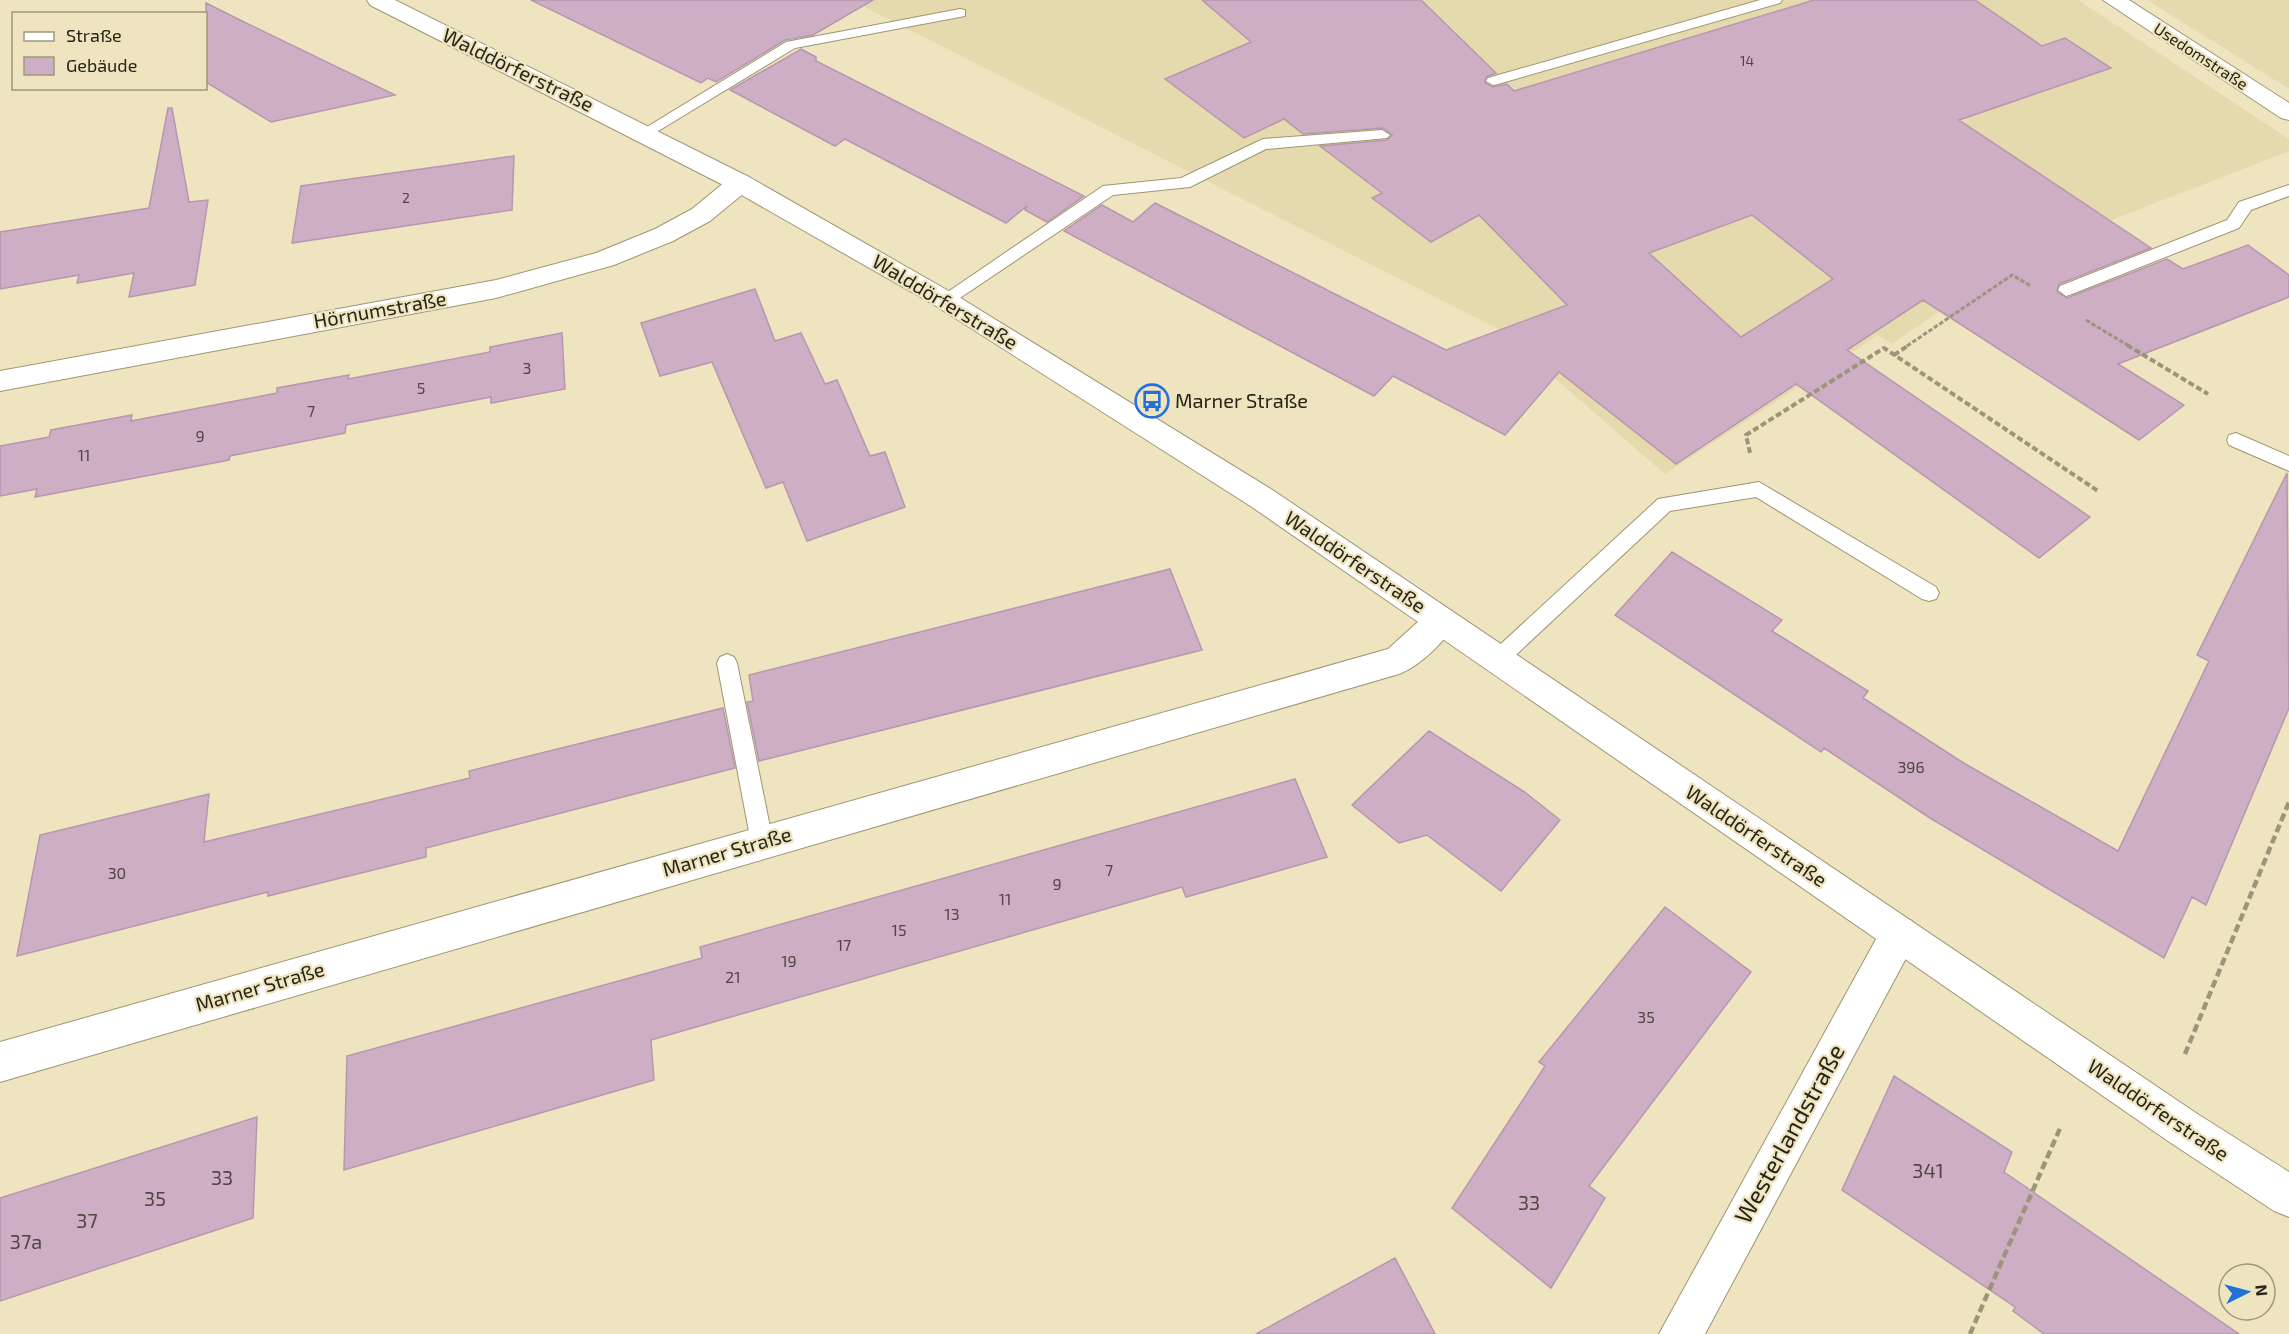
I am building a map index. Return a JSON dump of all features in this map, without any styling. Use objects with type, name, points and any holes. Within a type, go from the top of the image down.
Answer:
[{"type":"street","name":"Walddörferstraße","points":[[378,0],[740,183],[945,300],[1263,499],[2182,1127],[2289,1196]]},
{"type":"street","name":"Usedomstraße","points":[[2114,0],[2289,113]]},
{"type":"street","name":"Hörnumstraße","points":[[0,381],[507,286],[605,259],[664,236],[701,215],[740,183]]},
{"type":"street","name":"Marner Straße","points":[[0,1062],[1399,660],[1441,621]]},
{"type":"street","name":"Westerlandstraße","points":[[1681,1334],[1899,934]]},
{"type":"lane","points":[[1493,81],[1775,0]]},
{"type":"lane","points":[[645,133],[791,45],[960,13]]},
{"type":"lane","points":[[945,300],[1109,190],[1184,183],[1263,144],[1382,135]]},
{"type":"lane","points":[[2066,290],[2233,224],[2245,206],[2289,190]]},
{"type":"lane","points":[[2236,440],[2289,464]]},
{"type":"lane","points":[[1498,659],[1665,504],[1758,489],[1929,593]]},
{"type":"lane","points":[[727,663],[762,842]]},
{"type":"path","points":[[1894,355],[2013,275],[2032,287]]},
{"type":"path","points":[[2081,317],[2208,394]]},
{"type":"path","points":[[1758,489],[1746,435],[1884,348],[2098,491]]},
{"type":"path","points":[[2185,1054],[2289,802]]},
{"type":"path","points":[[1970,1334],[2061,1126]]},
{"type":"shaded area","points":[[851,0],[2078,0],[2289,139],[2289,151],[2019,256],[1892,344],[1878,335],[1665,474],[1498,329]]},
{"type":"shaded area","points":[[2147,0],[2289,0],[2289,89]]},
{"type":"building","points":[[531,0],[873,0],[813,35],[785,40],[716,82],[708,78],[701,83]]},
{"type":"building","points":[[1202,0],[1421,0],[1496,73],[1486,77],[1485,83],[1493,87],[1507,84],[1514,91],[1814,0],[1975,0],[2042,46],[2065,38],[2111,68],[1959,120],[2151,248],[2059,284],[2057,292],[2067,298],[2167,259],[2183,269],[2248,245],[2289,275],[2289,297],[2118,364],[2184,405],[2139,440],[1923,300],[1847,350],[2090,517],[2039,558],[1796,384],[1676,464],[1559,372],[1505,435],[1393,376],[1374,396],[1064,231],[1102,205],[1133,222],[1155,203],[1446,350],[1567,305],[1479,215],[1431,242],[1372,198],[1382,193],[1320,146],[1387,140],[1392,135],[1383,128],[1303,134],[1284,119],[1244,138],[1165,79],[1251,42]],"holes":[[[1752,215],[1833,279],[1741,337],[1649,253]]]},
{"type":"building","points":[[206,3],[395,95],[271,122],[207,83]]},
{"type":"building","points":[[801,49],[816,57],[816,61],[1084,196],[1047,222],[1025,210],[1027,206],[1006,223],[845,139],[835,146],[730,90]]},
{"type":"building","points":[[168,108],[172,108],[189,202],[208,200],[195,285],[129,297],[134,273],[77,283],[79,275],[0,289],[0,232],[149,208]]},
{"type":"building","points":[[514,156],[512,210],[292,243],[301,186]]},
{"type":"building","points":[[755,289],[775,341],[801,333],[825,384],[837,380],[870,456],[885,452],[905,507],[807,541],[783,482],[766,488],[712,362],[660,376],[641,323]]},
{"type":"building","points":[[562,333],[565,389],[491,403],[491,397],[346,425],[345,433],[230,456],[229,460],[35,497],[37,489],[0,496],[0,446],[49,437],[51,430],[132,415],[131,421],[277,393],[277,388],[349,375],[348,379],[490,352],[490,347]]},
{"type":"building","points":[[2287,473],[2289,708],[2206,905],[2192,897],[2164,958],[1930,818],[1824,748],[1821,752],[1615,615],[1672,552],[1782,620],[1772,631],[1868,691],[1863,698],[1962,762],[2118,851],[2209,661],[2197,655]]},
{"type":"building","points":[[1170,569],[1202,650],[759,761],[747,702],[753,701],[749,675]]},
{"type":"building","points":[[723,708],[735,768],[426,848],[426,857],[268,896],[268,892],[17,956],[40,835],[209,794],[204,842],[470,778],[469,771]]},
{"type":"building","points":[[1429,731],[1526,793],[1560,820],[1501,891],[1427,835],[1399,843],[1352,805]]},
{"type":"building","points":[[1295,779],[1327,857],[1186,897],[1182,887],[651,1040],[654,1080],[344,1170],[347,1056],[702,958],[700,947]]},
{"type":"building","points":[[1665,907],[1751,972],[1589,1186],[1605,1198],[1551,1288],[1452,1208],[1545,1066],[1539,1062]]},
{"type":"building","points":[[1894,1076],[2012,1152],[2004,1172],[2217,1319],[2217,1322],[2222,1322],[2239,1334],[2044,1334],[2013,1311],[2015,1307],[1842,1190]]},
{"type":"building","points":[[257,1117],[253,1218],[0,1301],[0,1198]]},
{"type":"building","points":[[1395,1258],[1435,1334],[1256,1334]]},
{"type":"place","name":"Marner Straße","points":[[1152,401]]}]
